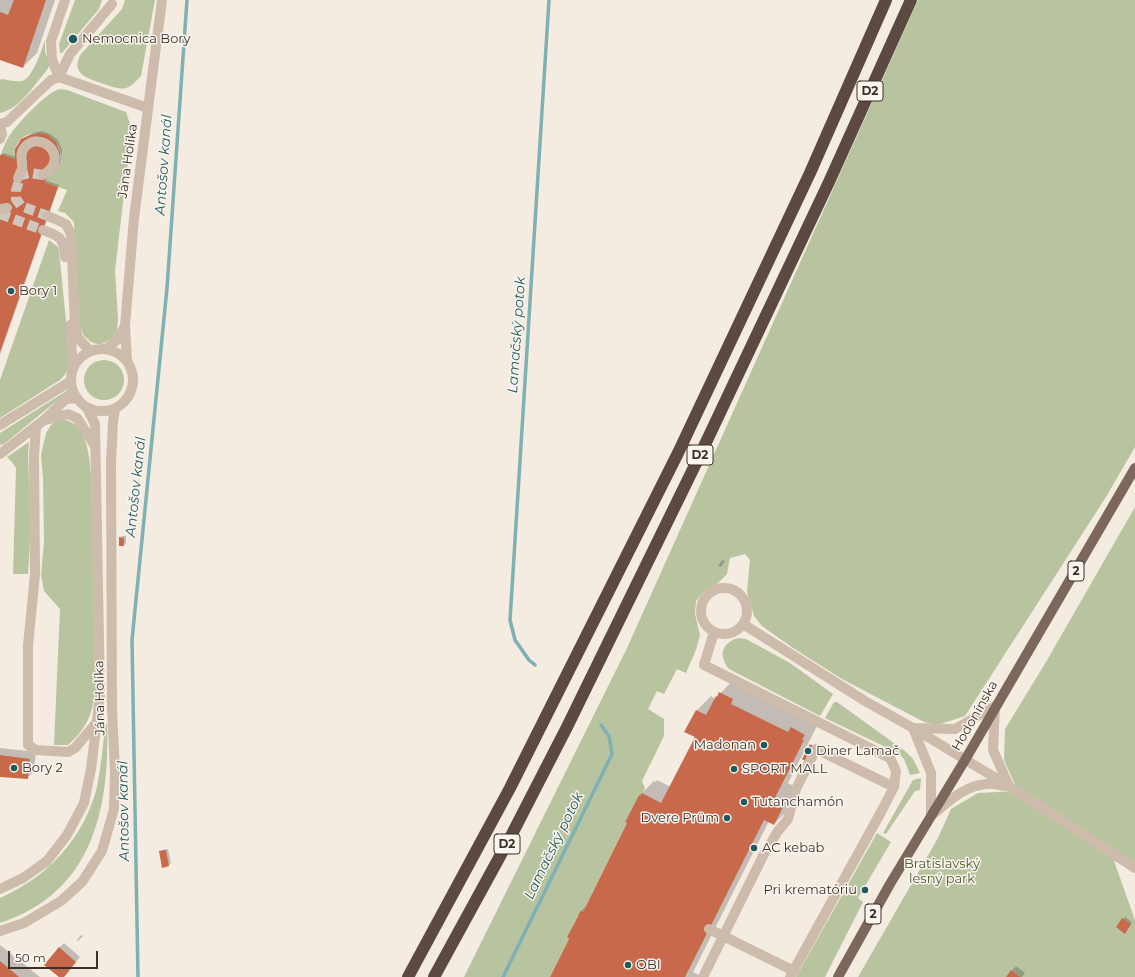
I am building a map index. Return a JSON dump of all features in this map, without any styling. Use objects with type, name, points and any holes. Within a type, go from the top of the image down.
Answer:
[{"type":"highway","name":"D2","points":[[408,977],[510,788],[678,453],[810,173],[886,0]]},
{"type":"highway","name":"D2","points":[[434,977],[511,836],[567,727],[689,477],[829,182],[911,0]]},
{"type":"main road","name":"Hodonínska","points":[[838,977],[890,884],[965,760],[995,706],[1135,468]]},
{"type":"street","points":[[59,77],[52,60],[51,42],[65,0]]},
{"type":"street","name":"Jána Holíka","points":[[127,360],[125,326],[134,218],[162,0]]},
{"type":"street","points":[[59,77],[70,54],[112,4]]},
{"type":"street","points":[[0,139],[2,134],[0,125],[7,122],[51,80],[59,77],[148,108]]},
{"type":"street","points":[[18,178],[22,168],[20,156],[28,143],[34,141],[42,141],[53,149],[55,161],[50,171],[43,175]]},
{"type":"street","points":[[48,216],[66,224],[71,234],[74,326],[78,338],[90,351]]},
{"type":"street","points":[[43,230],[59,236],[63,240],[65,246],[73,369],[71,381],[72,389],[77,398],[87,408],[99,412],[107,411],[115,409],[125,402],[132,390],[134,376],[127,360],[117,353],[106,349],[90,351],[78,359],[73,369]]},
{"type":"street","name":"Jána Holíka","points":[[106,349],[117,340],[125,326]]},
{"type":"street","points":[[0,425],[71,381]]},
{"type":"street","points":[[0,454],[40,423],[66,399],[77,398]]},
{"type":"street","name":"Jána Holíka","points":[[0,889],[23,878],[47,861],[67,835],[84,803],[91,770],[98,722],[100,695],[95,424],[87,408]]},
{"type":"street","name":"Jána Holíka","points":[[0,931],[24,923],[61,901],[82,882],[102,851],[114,809],[116,771],[112,710],[111,463],[115,409]]},
{"type":"street","points":[[40,423],[68,414],[77,418],[96,448]]},
{"type":"street","points":[[40,423],[34,456],[35,574],[28,646],[28,746],[36,750],[68,752],[75,748],[98,722]]},
{"type":"street","points":[[726,588],[733,590],[740,595],[744,601],[746,616],[743,624],[739,629],[727,634],[714,632],[708,628],[701,616],[702,602],[712,591],[726,588]]},
{"type":"street","points":[[743,624],[865,701],[913,728],[1008,786],[1135,868]]},
{"type":"street","points":[[709,929],[792,974],[894,788],[896,771],[890,758],[704,665],[714,632]]},
{"type":"street","points":[[913,728],[955,729],[995,706]]},
{"type":"street","points":[[995,706],[993,750],[1008,786]]},
{"type":"street","points":[[913,728],[931,773],[931,816]]},
{"type":"street","points":[[703,977],[763,856],[778,831],[788,819],[796,789],[816,749],[894,788]]},
{"type":"street","points":[[931,816],[958,794],[976,786],[987,784],[1008,786]]},
{"type":"green space","points":[[75,0],[102,0],[99,9],[62,53],[60,53],[59,44]]},
{"type":"green space","points":[[125,0],[155,0],[141,76],[130,86],[121,88],[112,87],[87,78],[82,75],[77,66],[81,54],[122,9]]},
{"type":"green space","points":[[918,0],[1135,0],[1135,447],[1106,497],[965,716],[937,725],[924,722],[842,679],[793,648],[762,626],[754,616],[747,592],[750,560],[745,554],[730,558],[727,574],[718,583],[704,591],[696,601],[695,614],[700,635],[696,650],[686,673],[677,669],[664,694],[657,691],[648,709],[664,719],[664,736],[642,781],[645,788],[641,796],[639,795],[625,822],[627,823],[583,912],[580,911],[567,937],[569,939],[550,977],[464,977],[627,648]]},
{"type":"green space","points":[[45,40],[45,52],[50,64],[47,70],[20,102],[7,111],[0,113],[0,80],[22,81],[26,79],[36,64]]},
{"type":"green space","points":[[59,89],[67,90],[126,112],[132,130],[115,271],[118,319],[117,331],[111,339],[102,344],[91,342],[84,336],[79,324],[74,222],[65,213],[58,211],[67,190],[44,182],[60,163],[61,153],[57,144],[51,138],[44,135],[35,134],[27,136],[20,141],[15,149],[15,159],[1,154],[4,145],[21,121],[47,96]]},
{"type":"green space","points":[[49,240],[58,247],[59,251],[70,361],[69,366],[66,373],[60,380],[0,418],[0,380]]},
{"type":"green space","points":[[100,360],[108,360],[115,363],[121,369],[124,380],[121,391],[115,397],[108,400],[100,400],[93,397],[87,391],[84,384],[84,376],[87,369],[93,363]]},
{"type":"green space","points":[[68,390],[71,396],[59,399],[4,444],[0,445],[0,433]]},
{"type":"green space","points":[[64,419],[76,425],[81,431],[85,439],[89,457],[94,549],[95,688],[91,713],[80,733],[68,745],[54,745],[60,609],[44,591],[41,575],[44,543],[43,478],[41,455],[46,433],[51,425],[57,420]]},
{"type":"green space","points":[[29,442],[28,456],[31,524],[28,574],[13,574],[16,468],[7,457]]},
{"type":"green space","name":"Bratislavský lesný park","points":[[1135,507],[1135,865],[1114,861],[1135,920],[1135,977],[858,977],[938,838],[951,809],[978,793],[1018,791],[1004,760],[1005,729],[1046,662]]},
{"type":"green space","points":[[738,638],[746,639],[790,663],[833,694],[820,716],[729,669],[724,659],[723,650],[728,643]]},
{"type":"green space","points":[[834,702],[837,702],[905,751],[913,759],[920,773],[910,775],[904,759],[898,753],[825,718]]},
{"type":"green space","points":[[107,723],[107,755],[104,787],[99,817],[89,844],[75,869],[56,891],[31,909],[0,923],[0,898],[34,879],[48,867],[62,854],[83,823],[91,806],[97,787],[105,726]]},
{"type":"green space","points":[[921,778],[920,790],[915,791],[886,834],[883,833],[913,780]]},
{"type":"green space","points":[[877,833],[891,842],[858,898],[863,902],[825,977],[796,977]]},
{"type":"building","points":[[14,0],[46,0],[23,68],[0,60],[0,12],[8,15]]},
{"type":"building","name":"Bory 1","points":[[39,133],[48,135],[56,142],[60,152],[60,163],[44,182],[58,187],[0,352],[0,156],[1,154],[15,159],[15,149],[21,139]]},
{"type":"building","points":[[119,537],[124,538],[124,546],[119,546]]},
{"type":"building","points":[[719,692],[733,699],[731,704],[788,732],[791,727],[805,735],[802,740],[804,740],[775,798],[785,803],[774,825],[764,820],[685,977],[550,977],[569,939],[567,937],[580,911],[583,912],[627,823],[625,822],[639,795],[641,796],[642,793],[661,803],[695,737],[684,732],[696,710],[706,715]]},
{"type":"building","name":"Diner Lamač","points":[[810,744],[813,746],[805,761],[802,759]]},
{"type":"building","name":"Bory 2","points":[[0,755],[30,759],[28,779],[0,777]]},
{"type":"building","points":[[166,850],[169,866],[162,868],[159,851]]},
{"type":"building","points":[[1122,918],[1131,924],[1125,934],[1116,927]]},
{"type":"building","points":[[59,947],[76,962],[64,977],[59,977],[44,965]]},
{"type":"building","points":[[0,961],[19,977],[0,977]]},
{"type":"building","points":[[1011,970],[1020,977],[1006,977]]},
{"type":"waterway","name":"Antošov kanál","points":[[138,977],[132,640],[167,288],[187,0]]},
{"type":"waterway","name":"Lamačský potok","points":[[535,665],[529,660],[515,640],[510,620],[549,0]]},
{"type":"waterway","name":"Lamačský potok","points":[[503,977],[612,754],[609,736],[601,725]]},
{"type":"tunnel","points":[[43,175],[30,173],[21,175],[16,190],[16,199],[21,206],[48,216]]},
{"type":"tunnel","points":[[0,214],[43,230]]},
{"type":"place","name":"Nemocnica Bory","points":[[73,39]]},
{"type":"place","name":"Bory 1","points":[[11,291]]},
{"type":"place","name":"Madonan","points":[[764,745]]},
{"type":"place","name":"Diner Lamač","points":[[808,751]]},
{"type":"place","name":"Bory 2","points":[[14,768]]},
{"type":"place","name":"SPORT MALL","points":[[734,769]]},
{"type":"place","name":"Tutanchamón","points":[[744,802]]},
{"type":"place","name":"Dvere Prüm","points":[[727,818]]},
{"type":"place","name":"AC kebab","points":[[754,848]]},
{"type":"place","name":"Pri krematóriu","points":[[865,890]]},
{"type":"place","name":"OBI","points":[[628,965]]}]
